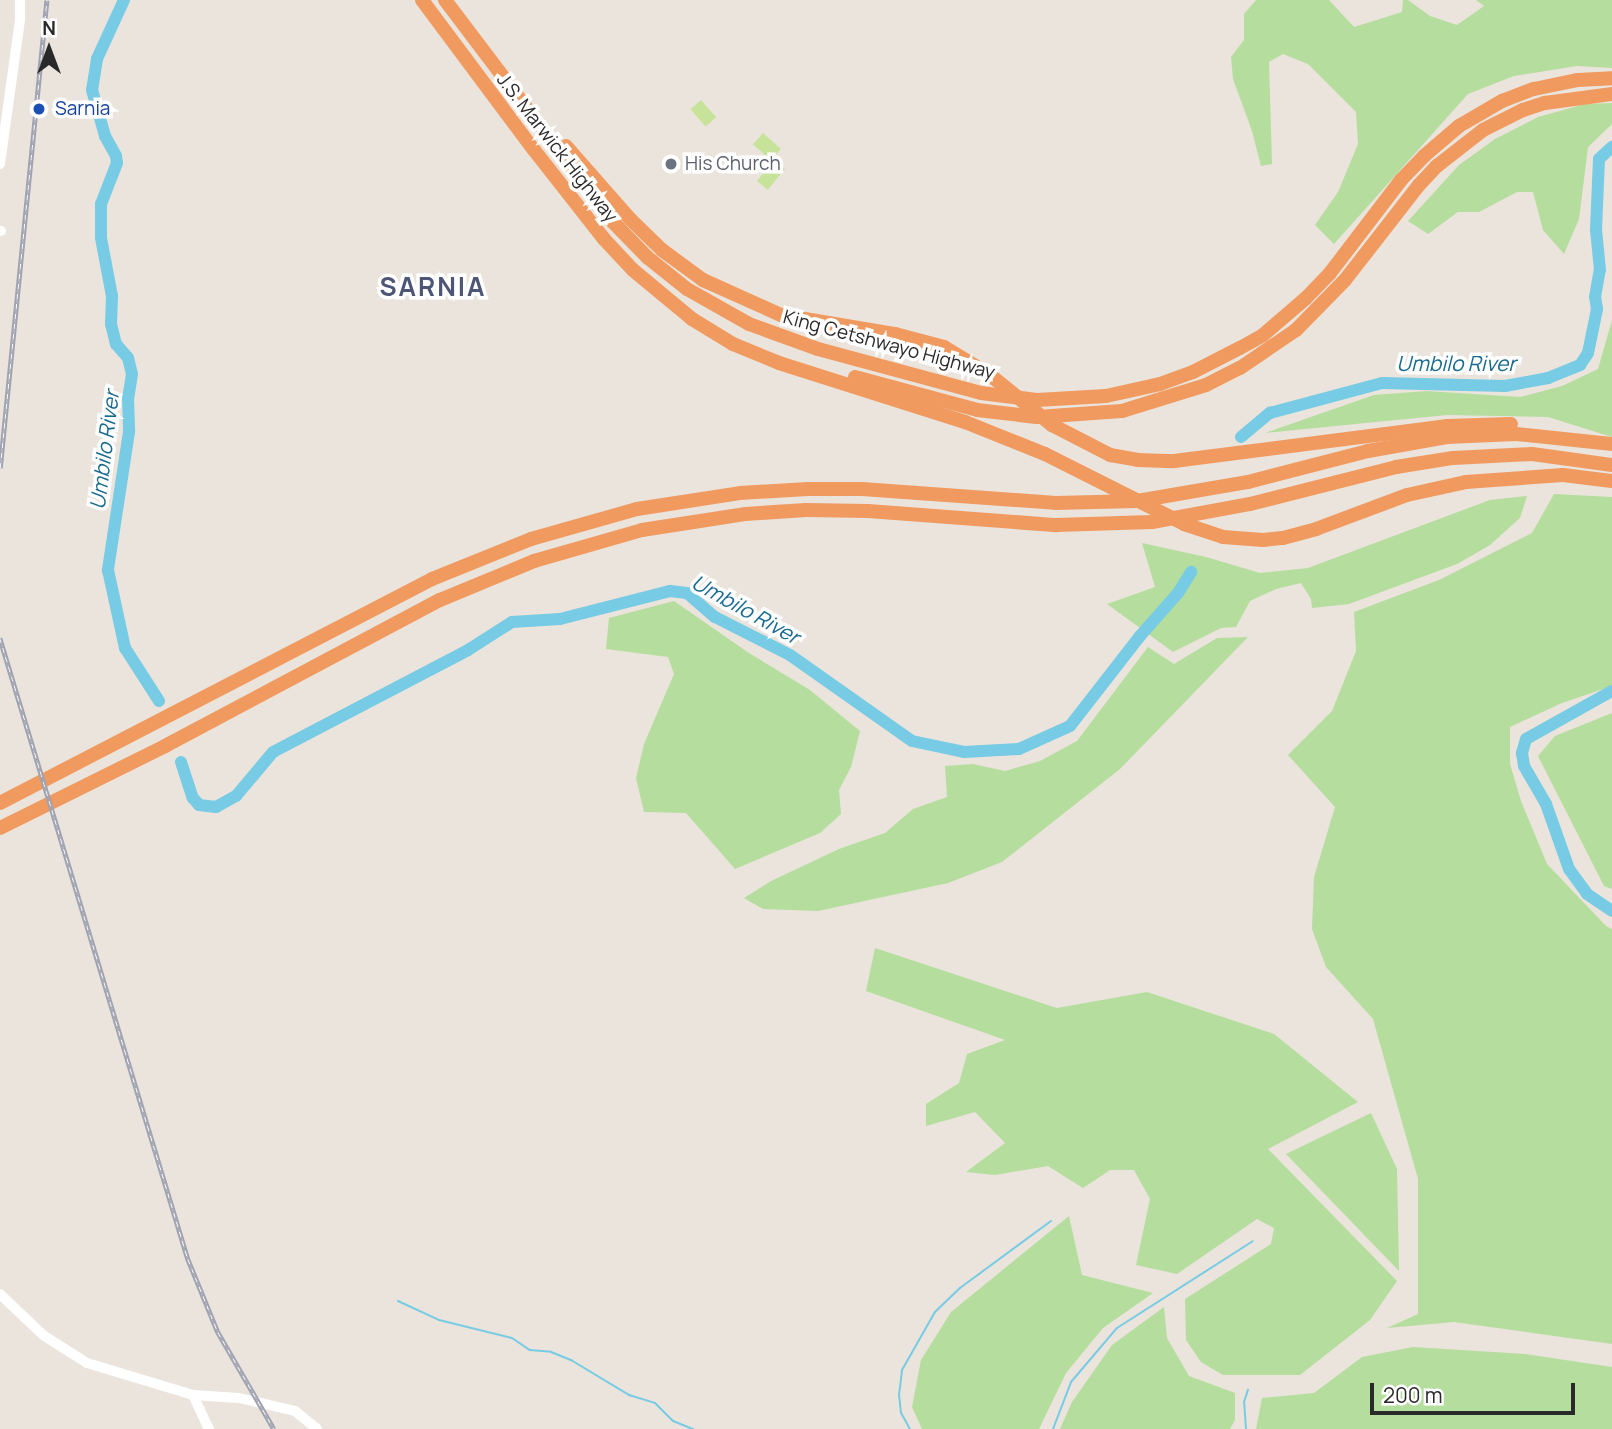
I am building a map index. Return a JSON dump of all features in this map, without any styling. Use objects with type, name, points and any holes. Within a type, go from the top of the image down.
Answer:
[{"type":"highway","points":[[411,0],[472,70]]},
{"type":"highway","name":"J.S. Marwick Highway","points":[[422,0],[472,70],[604,239],[633,270],[677,305]]},
{"type":"highway","name":"J.S. Marwick Highway","points":[[445,0],[520,97]]},
{"type":"highway","name":"King Cetshwayo Highway","points":[[520,97],[590,194],[631,242],[667,275],[723,311],[778,336],[952,386],[981,393],[1061,400],[1106,396],[1160,384],[1193,372],[1263,335],[1330,273],[1401,180],[1459,126],[1502,101],[1534,89],[1578,80],[1612,78]]},
{"type":"highway","name":"King Cetshwayo Highway","points":[[677,305],[773,352],[964,407],[1037,417],[1122,411],[1206,385],[1240,368],[1296,330],[1345,279],[1419,185],[1437,166],[1483,130],[1523,110],[1545,103],[1612,94]]},
{"type":"highway","points":[[520,97],[630,219],[662,250],[703,280],[781,315],[930,342],[958,354],[990,375],[1052,425],[1080,442],[1110,455],[1137,460],[1194,459],[1480,424],[1547,427],[1612,442]]},
{"type":"highway","points":[[677,305],[714,333],[779,363],[965,422],[1045,454],[1191,527],[1242,540],[1283,537],[1316,529],[1407,495],[1466,482],[1563,475],[1612,481]]},
{"type":"highway","points":[[0,803],[155,726],[377,607],[482,557],[578,524],[684,500],[740,493],[862,489],[1055,503],[1137,501],[1235,485],[1368,451],[1447,437],[1516,433],[1612,442]]},
{"type":"highway","points":[[0,828],[165,746],[389,626],[480,582],[584,545],[691,521],[806,510],[868,511],[1056,525],[1152,522],[1250,505],[1396,467],[1453,458],[1532,454],[1612,465]]},
{"type":"main road","points":[[0,164],[20,20],[20,0]]},
{"type":"main road","points":[[0,1294],[43,1335],[71,1354],[103,1369],[193,1395],[239,1398],[295,1410],[317,1429]]},
{"type":"main road","points":[[193,1395],[209,1429]]},
{"type":"green space","points":[[1256,0],[1329,0],[1354,27],[1402,12],[1403,0],[1408,0],[1430,16],[1457,25],[1484,6],[1476,0],[1612,0],[1612,68],[1577,66],[1514,76],[1468,94],[1334,244],[1315,225],[1338,192],[1358,144],[1356,112],[1308,64],[1283,54],[1269,62],[1272,164],[1261,166],[1252,131],[1233,79],[1231,57],[1244,40],[1244,14]]},
{"type":"green space","points":[[701,100],[716,117],[706,127],[690,109]]},
{"type":"green space","points":[[1612,103],[1612,124],[1588,147],[1579,219],[1564,254],[1543,230],[1533,192],[1517,192],[1479,212],[1458,212],[1428,234],[1408,221],[1459,165],[1495,139],[1538,117],[1585,104]]},
{"type":"green space","points":[[763,133],[781,149],[771,160],[753,144]]},
{"type":"green space","points":[[774,160],[785,169],[768,190],[757,181]]},
{"type":"green space","points":[[1612,320],[1612,437],[1548,417],[1447,415],[1265,433],[1374,395],[1427,391],[1520,397],[1562,386],[1598,369]]},
{"type":"green space","points":[[1554,494],[1612,497],[1612,686],[1562,703],[1510,727],[1510,764],[1521,801],[1547,864],[1606,926],[1612,929],[1612,1344],[1454,1322],[1387,1328],[1418,1314],[1418,1179],[1373,1019],[1326,967],[1312,929],[1314,877],[1335,807],[1288,755],[1332,711],[1356,651],[1354,612],[1439,580],[1532,533]]},
{"type":"green space","points":[[1527,496],[1520,518],[1490,545],[1457,564],[1349,604],[1312,608],[1311,599],[1301,583],[1276,589],[1250,601],[1236,627],[1221,628],[1173,652],[1107,604],[1155,587],[1142,543],[1206,557],[1260,573],[1308,568],[1490,500]]},
{"type":"green space","points":[[674,601],[749,653],[810,690],[860,731],[851,767],[839,790],[841,814],[820,833],[735,869],[686,813],[644,812],[636,778],[644,744],[674,674],[668,657],[606,649],[609,618]]},
{"type":"green space","points":[[1248,637],[1120,769],[1002,862],[948,883],[818,911],[763,909],[744,898],[771,881],[839,849],[885,833],[913,809],[947,797],[945,766],[973,764],[1005,771],[1040,761],[1077,741],[1148,647],[1174,664],[1217,638]]},
{"type":"green space","points":[[1612,713],[1612,889],[1604,886],[1538,756],[1555,736]]},
{"type":"green space","points":[[875,948],[1057,1008],[1147,992],[1274,1034],[1358,1102],[1268,1149],[1397,1281],[1370,1320],[1300,1375],[1223,1375],[1201,1362],[1186,1340],[1185,1299],[1271,1244],[1274,1228],[1257,1219],[1177,1274],[1136,1265],[1150,1199],[1134,1170],[1110,1170],[1083,1188],[1048,1166],[995,1175],[966,1172],[1005,1143],[975,1112],[926,1126],[926,1104],[959,1083],[967,1054],[1005,1040],[866,991]]},
{"type":"green space","points":[[1371,1113],[1397,1169],[1399,1271],[1286,1154]]},
{"type":"green space","points":[[1069,1216],[1082,1275],[1153,1293],[1103,1328],[1066,1373],[1039,1429],[922,1429],[912,1407],[921,1360],[951,1312]]},
{"type":"green space","points":[[1164,1307],[1167,1338],[1189,1376],[1235,1393],[1235,1420],[1230,1429],[1060,1429],[1072,1402],[1112,1345]]},
{"type":"green space","points":[[1413,1347],[1525,1354],[1612,1367],[1612,1429],[1256,1429],[1262,1398],[1314,1393],[1362,1357]]},
{"type":"waterway","name":"Umbilo River","points":[[124,0],[97,59],[92,90],[105,136],[117,163],[101,204],[101,238],[112,296],[111,324],[116,344],[128,358],[132,374],[128,398],[129,432],[108,570],[125,648],[159,701]]},
{"type":"waterway","name":"Umbilo River","points":[[1241,437],[1270,413],[1382,383],[1505,386],[1548,378],[1580,365],[1588,353],[1597,309],[1595,297],[1600,270],[1596,230],[1599,159],[1612,147]]},
{"type":"waterway","name":"Umbilo River","points":[[181,762],[193,798],[199,805],[216,807],[236,796],[273,752],[468,650],[512,622],[560,619],[670,591],[687,593],[715,617],[790,655],[912,741],[964,752],[1019,749],[1070,726],[1140,636],[1178,593],[1191,572]]},
{"type":"waterway","name":"Umbilo River","points":[[1612,691],[1526,739],[1522,753],[1524,766],[1546,804],[1569,869],[1587,894],[1612,911]]},
{"type":"waterway","points":[[910,1429],[901,1413],[899,1395],[902,1370],[935,1312],[960,1288],[1051,1221]]},
{"type":"waterway","points":[[1053,1429],[1071,1382],[1117,1328],[1253,1241]]},
{"type":"waterway","points":[[398,1301],[439,1320],[512,1338],[530,1350],[551,1352],[571,1360],[629,1395],[655,1403],[673,1421],[693,1429]]},
{"type":"waterway","points":[[1246,1429],[1244,1402],[1248,1390]]},
{"type":"railway","points":[[0,468],[47,0]]},
{"type":"railway","points":[[0,638],[188,1259],[218,1332],[274,1429]]},
{"type":"place","name":"Sarnia","points":[[39,109]]},
{"type":"place","name":"His Church","points":[[671,164]]},
{"type":"district","name":"SARNIA","points":[[433,287]]}]
